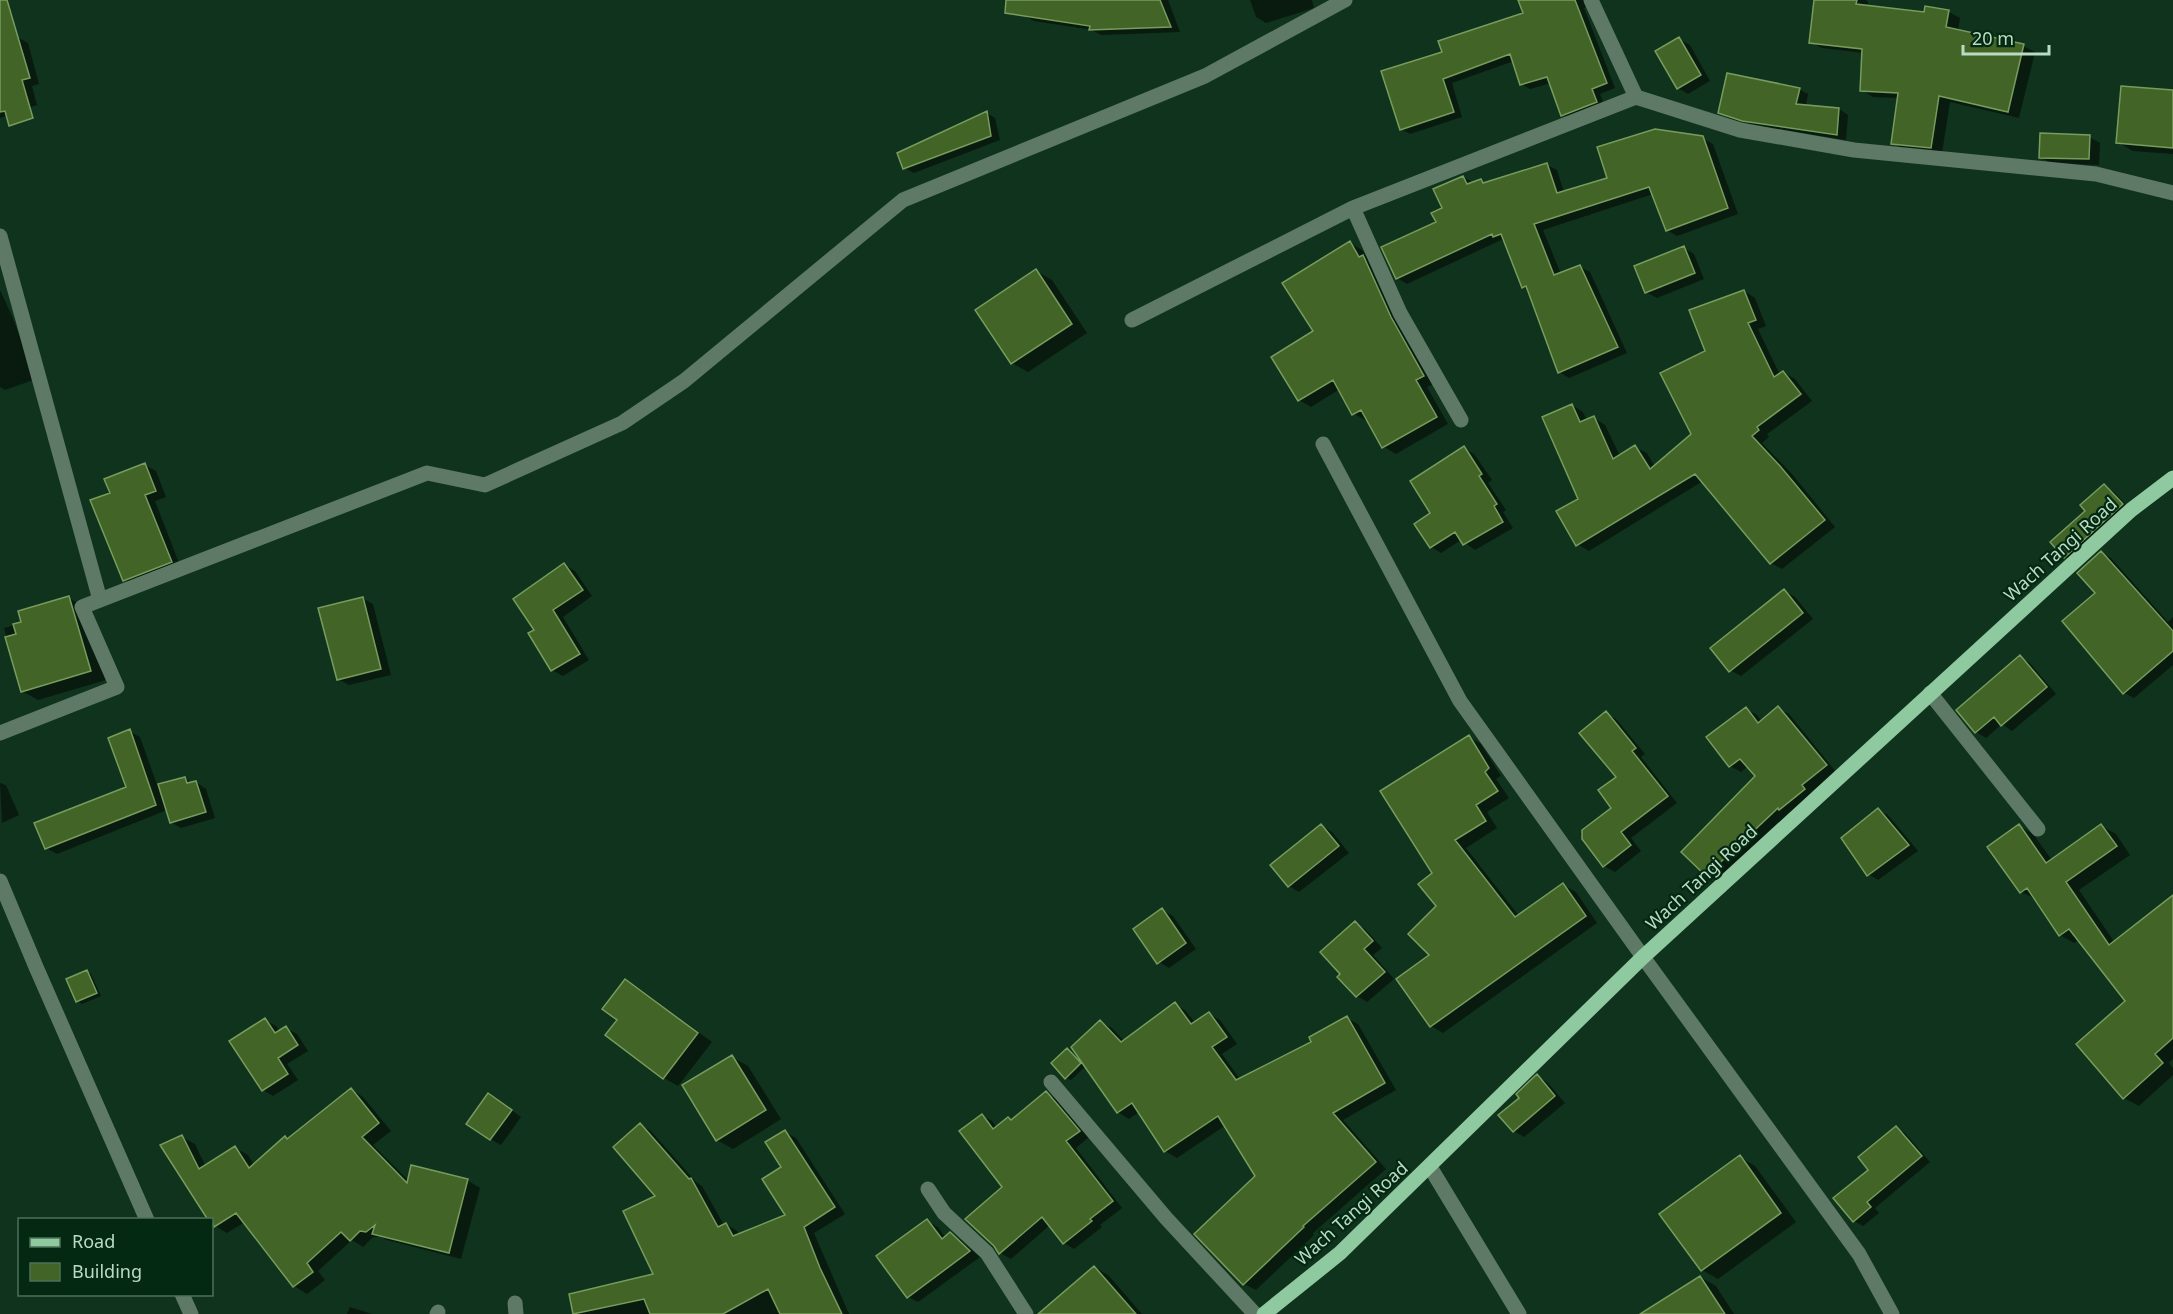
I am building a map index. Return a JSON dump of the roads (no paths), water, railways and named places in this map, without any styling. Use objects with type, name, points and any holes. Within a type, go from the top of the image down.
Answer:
[{"type":"main road","name":"Wach Tangi Road","points":[[1264,1314],[1340,1253],[1643,957],[2131,510],[2173,478]]},
{"type":"street","points":[[0,733],[117,687],[82,607],[427,473],[485,486],[622,423],[684,381],[903,200],[1205,76],[1345,0]]},
{"type":"street","points":[[1591,0],[1636,97]]},
{"type":"street","points":[[1132,320],[1353,208],[1636,97],[1740,130],[1854,150],[2096,174],[2173,194]]},
{"type":"street","points":[[1353,208],[1400,313],[1461,420]]},
{"type":"street","points":[[0,236],[100,600]]},
{"type":"street","points":[[1323,444],[1460,701],[1859,1254],[1892,1314]]},
{"type":"street","points":[[1930,693],[2038,830]]},
{"type":"street","points":[[0,880],[146,1218]]},
{"type":"street","points":[[1051,1082],[1166,1218],[1255,1314]]},
{"type":"street","points":[[1430,1167],[1519,1314]]},
{"type":"street","points":[[928,1189],[944,1213],[987,1253],[1026,1314]]},
{"type":"street","points":[[183,1296],[191,1314]]}]
